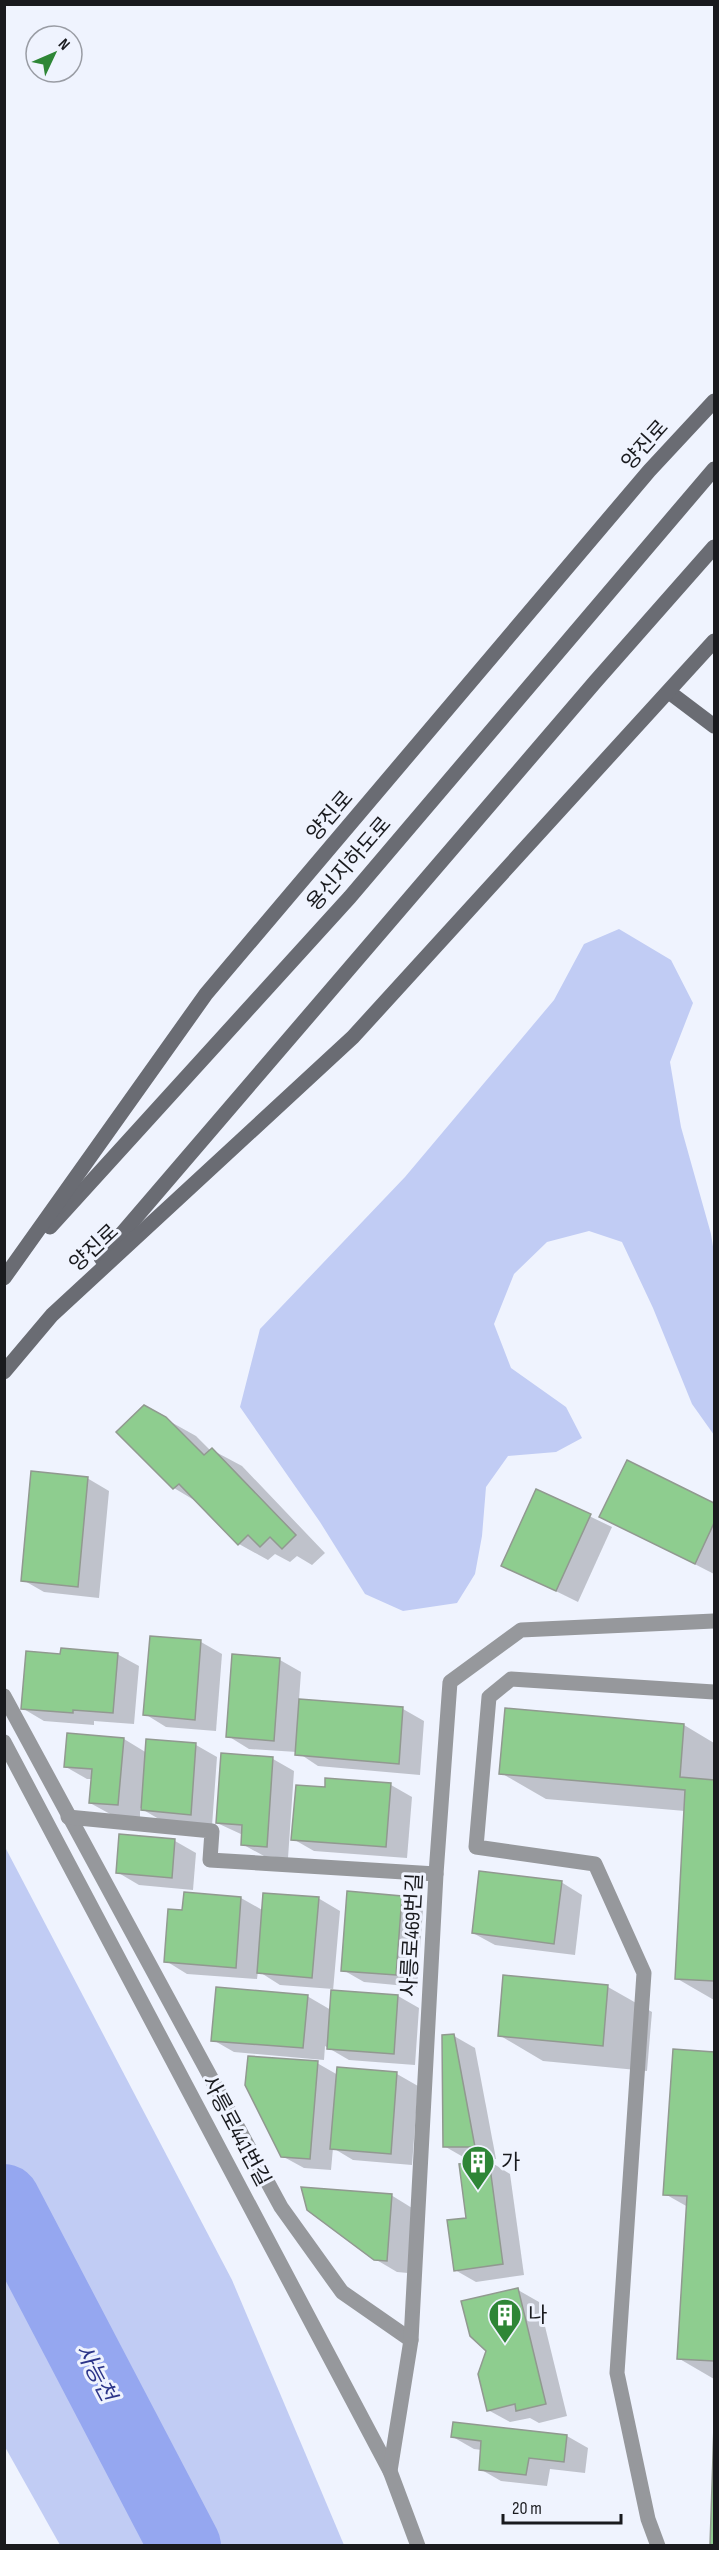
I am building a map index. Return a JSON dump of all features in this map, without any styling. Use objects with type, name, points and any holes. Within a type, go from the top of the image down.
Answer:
[{"type":"main road","name":"양진로","points":[[5,1278],[206,994],[649,471],[714,401]]},
{"type":"main road","name":"용신지하도로","points":[[5,1278],[350,897],[714,469]]},
{"type":"main road","points":[[52,1315],[714,546]]},
{"type":"main road","name":"양진로","points":[[4,1372],[52,1315],[353,1037],[714,641]]},
{"type":"main road","points":[[669,692],[714,726]]},
{"type":"street","name":"사릉로469번길","points":[[390,2471],[411,2340],[436,1874],[450,1682],[521,1630],[714,1621]]},
{"type":"street","points":[[658,2546],[648,2519],[617,2373],[644,1972],[595,1864],[476,1847],[489,1696],[511,1679],[714,1692]]},
{"type":"street","points":[[4,1696],[281,2207],[342,2292],[411,2340]]},
{"type":"street","name":"사릉로441번길","points":[[4,1742],[390,2471],[418,2546]]},
{"type":"street","points":[[68,1817],[212,1831],[210,1860],[436,1874]]},
{"type":"shaded area","points":[[619,929],[671,960],[693,1003],[670,1062],[681,1127],[711,1234],[714,1253],[714,1435],[692,1404],[653,1308],[622,1242],[589,1231],[547,1242],[514,1274],[494,1324],[511,1368],[566,1407],[582,1438],[556,1452],[508,1456],[486,1487],[482,1536],[475,1574],[457,1603],[403,1611],[365,1594],[320,1522],[240,1407],[260,1329],[405,1177],[554,1000],[584,944]]},
{"type":"shaded area","points":[[5,1847],[232,2280],[344,2545],[60,2545],[5,2447]]},
{"type":"building","points":[[144,1405],[166,1417],[204,1455],[212,1448],[296,1535],[282,1549],[270,1537],[260,1547],[248,1535],[238,1545],[179,1484],[173,1489],[116,1432]]},
{"type":"building","points":[[627,1460],[714,1503],[714,1523],[695,1564],[599,1517]]},
{"type":"building","points":[[31,1471],[88,1477],[78,1587],[21,1581]]},
{"type":"building","points":[[536,1489],[591,1514],[556,1591],[501,1566]]},
{"type":"building","points":[[150,1636],[201,1640],[195,1720],[143,1715]]},
{"type":"building","points":[[61,1648],[118,1653],[113,1713],[21,1709],[26,1651],[60,1654]]},
{"type":"building","points":[[232,1654],[280,1658],[274,1741],[226,1737]]},
{"type":"building","points":[[299,1699],[403,1707],[399,1764],[295,1755]]},
{"type":"building","points":[[505,1708],[684,1724],[680,1777],[714,1780],[714,1981],[675,1979],[685,1790],[499,1774]]},
{"type":"building","points":[[67,1733],[124,1738],[118,1805],[89,1803],[92,1769],[64,1767]]},
{"type":"building","points":[[146,1739],[196,1743],[191,1815],[141,1810]]},
{"type":"building","points":[[221,1753],[273,1757],[267,1847],[241,1845],[242,1825],[216,1823]]},
{"type":"building","points":[[325,1778],[391,1783],[386,1847],[291,1840],[296,1785],[325,1787]]},
{"type":"building","points":[[119,1834],[175,1839],[172,1878],[116,1873]]},
{"type":"building","points":[[479,1871],[562,1881],[554,1944],[472,1933]]},
{"type":"building","points":[[347,1891],[402,1896],[396,1975],[341,1971]]},
{"type":"building","points":[[184,1892],[241,1897],[236,1968],[164,1962],[168,1909],[182,1910]]},
{"type":"building","points":[[263,1893],[319,1897],[312,1978],[257,1973]]},
{"type":"building","points":[[503,1975],[608,1985],[603,2046],[498,2036]]},
{"type":"building","points":[[216,1987],[308,1995],[303,2048],[211,2041]]},
{"type":"building","points":[[331,1990],[398,1995],[394,2054],[327,2049]]},
{"type":"building","points":[[454,2034],[475,2147],[443,2147],[442,2035]]},
{"type":"building","points":[[673,2049],[714,2052],[714,2361],[677,2359],[687,2196],[663,2195]]},
{"type":"building","points":[[248,2056],[318,2061],[310,2159],[281,2157],[245,2085]]},
{"type":"building","points":[[337,2067],[397,2072],[391,2154],[330,2149]]},
{"type":"building","name":"가","points":[[489,2160],[503,2264],[454,2271],[447,2220],[466,2218],[459,2164]]},
{"type":"building","points":[[301,2187],[392,2194],[387,2261],[374,2260],[307,2210]]},
{"type":"building","name":"나","points":[[518,2288],[546,2404],[516,2411],[515,2404],[487,2411],[478,2374],[486,2351],[470,2336],[461,2301]]},
{"type":"building","points":[[453,2422],[567,2435],[564,2462],[529,2458],[526,2475],[479,2470],[481,2441],[451,2437]]},
{"type":"building","points":[[714,2425],[714,2546],[710,2546]]},
{"type":"waterway","name":"사능천","points":[[4,2200],[185,2546]]},
{"type":"place","name":"가","points":[[478,2191]]},
{"type":"place","name":"나","points":[[505,2344]]}]
